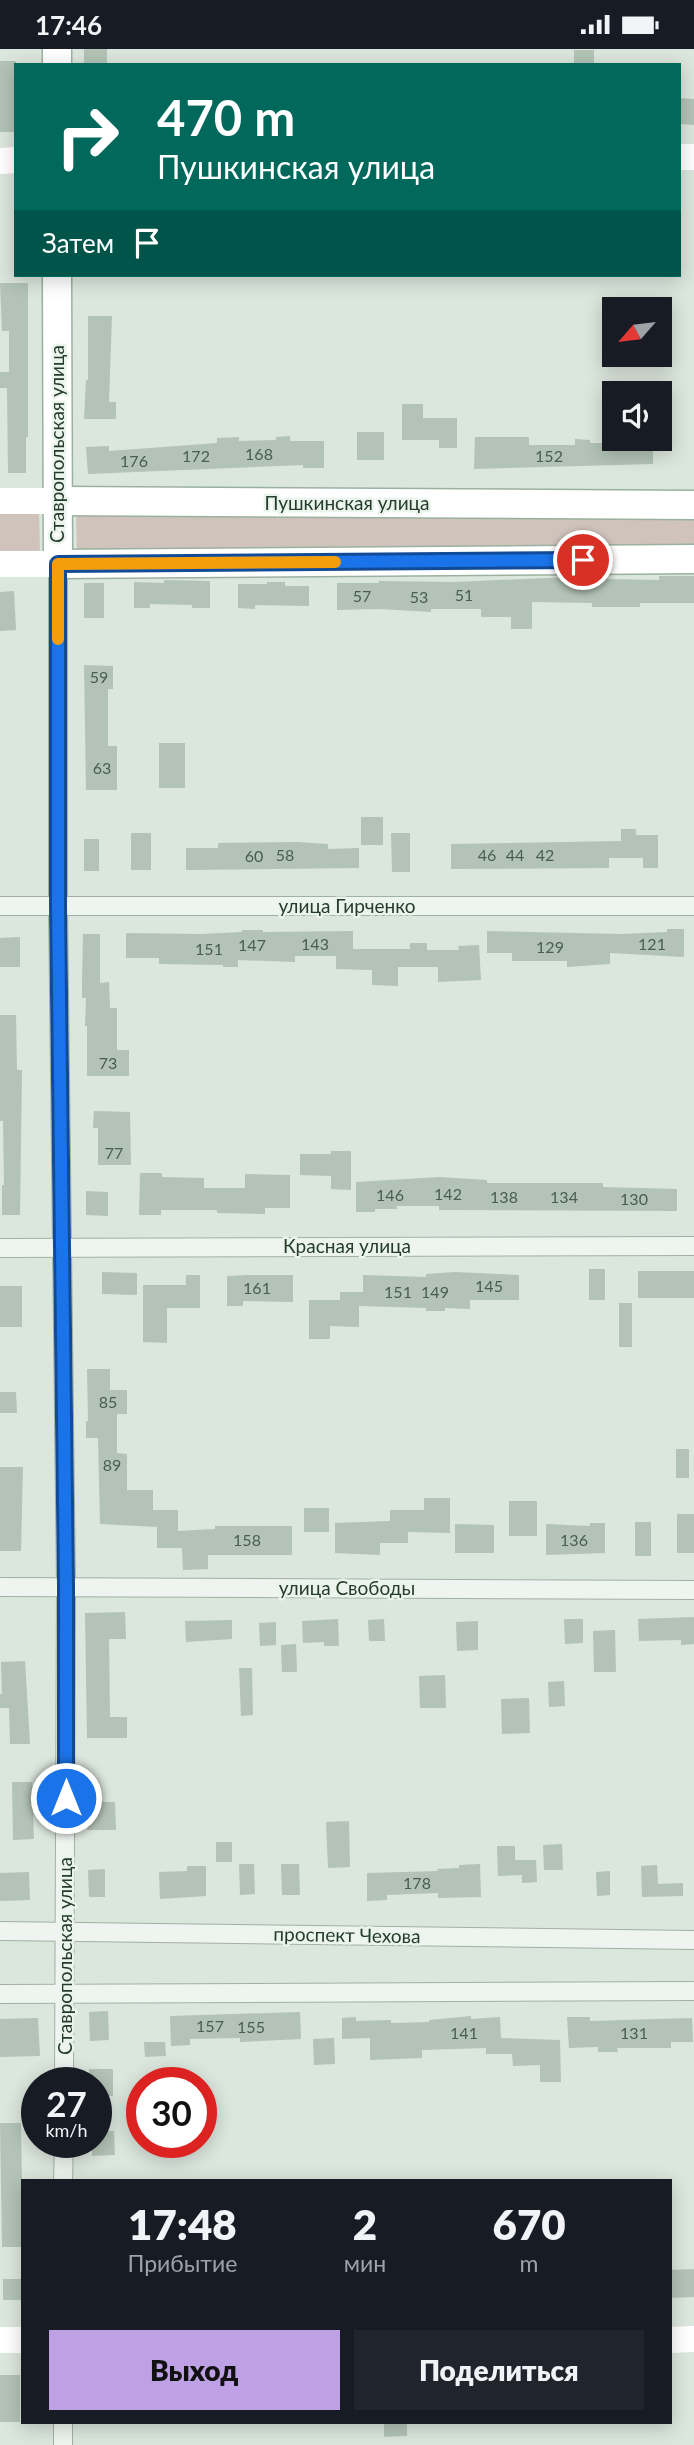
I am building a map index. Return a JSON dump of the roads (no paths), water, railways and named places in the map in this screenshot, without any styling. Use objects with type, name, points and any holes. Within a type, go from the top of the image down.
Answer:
[{"type":"main road","name":"Ставропольская улица","points":[[57,277],[58,564]]},
{"type":"main road","name":"Пушкинская улица","points":[[57,501],[694,505]]},
{"type":"main road","points":[[58,564],[694,559]]},
{"type":"street","name":"Пушкинская улица","points":[[0,501],[57,501]]},
{"type":"street","points":[[0,564],[58,564]]},
{"type":"street","name":"Ставропольская улица","points":[[58,564],[58,906],[66,1586],[64,2067]]},
{"type":"street","name":"улица Гирченко","points":[[0,906],[694,906]]},
{"type":"street","name":"Красная улица","points":[[0,1248],[694,1246]]},
{"type":"street","name":"улица Свободы","points":[[0,1587],[694,1590]]},
{"type":"street","name":"проспект Чехова","points":[[0,1931],[694,1940]]},
{"type":"street","points":[[0,1994],[65,1996],[694,1991]]},
{"type":"street","points":[[63,2179],[64,2158]]},
{"type":"street","points":[[672,2340],[694,2339]]},
{"type":"street","points":[[0,2340],[21,2340]]},
{"type":"street","points":[[63,2424],[63,2445]]}]
